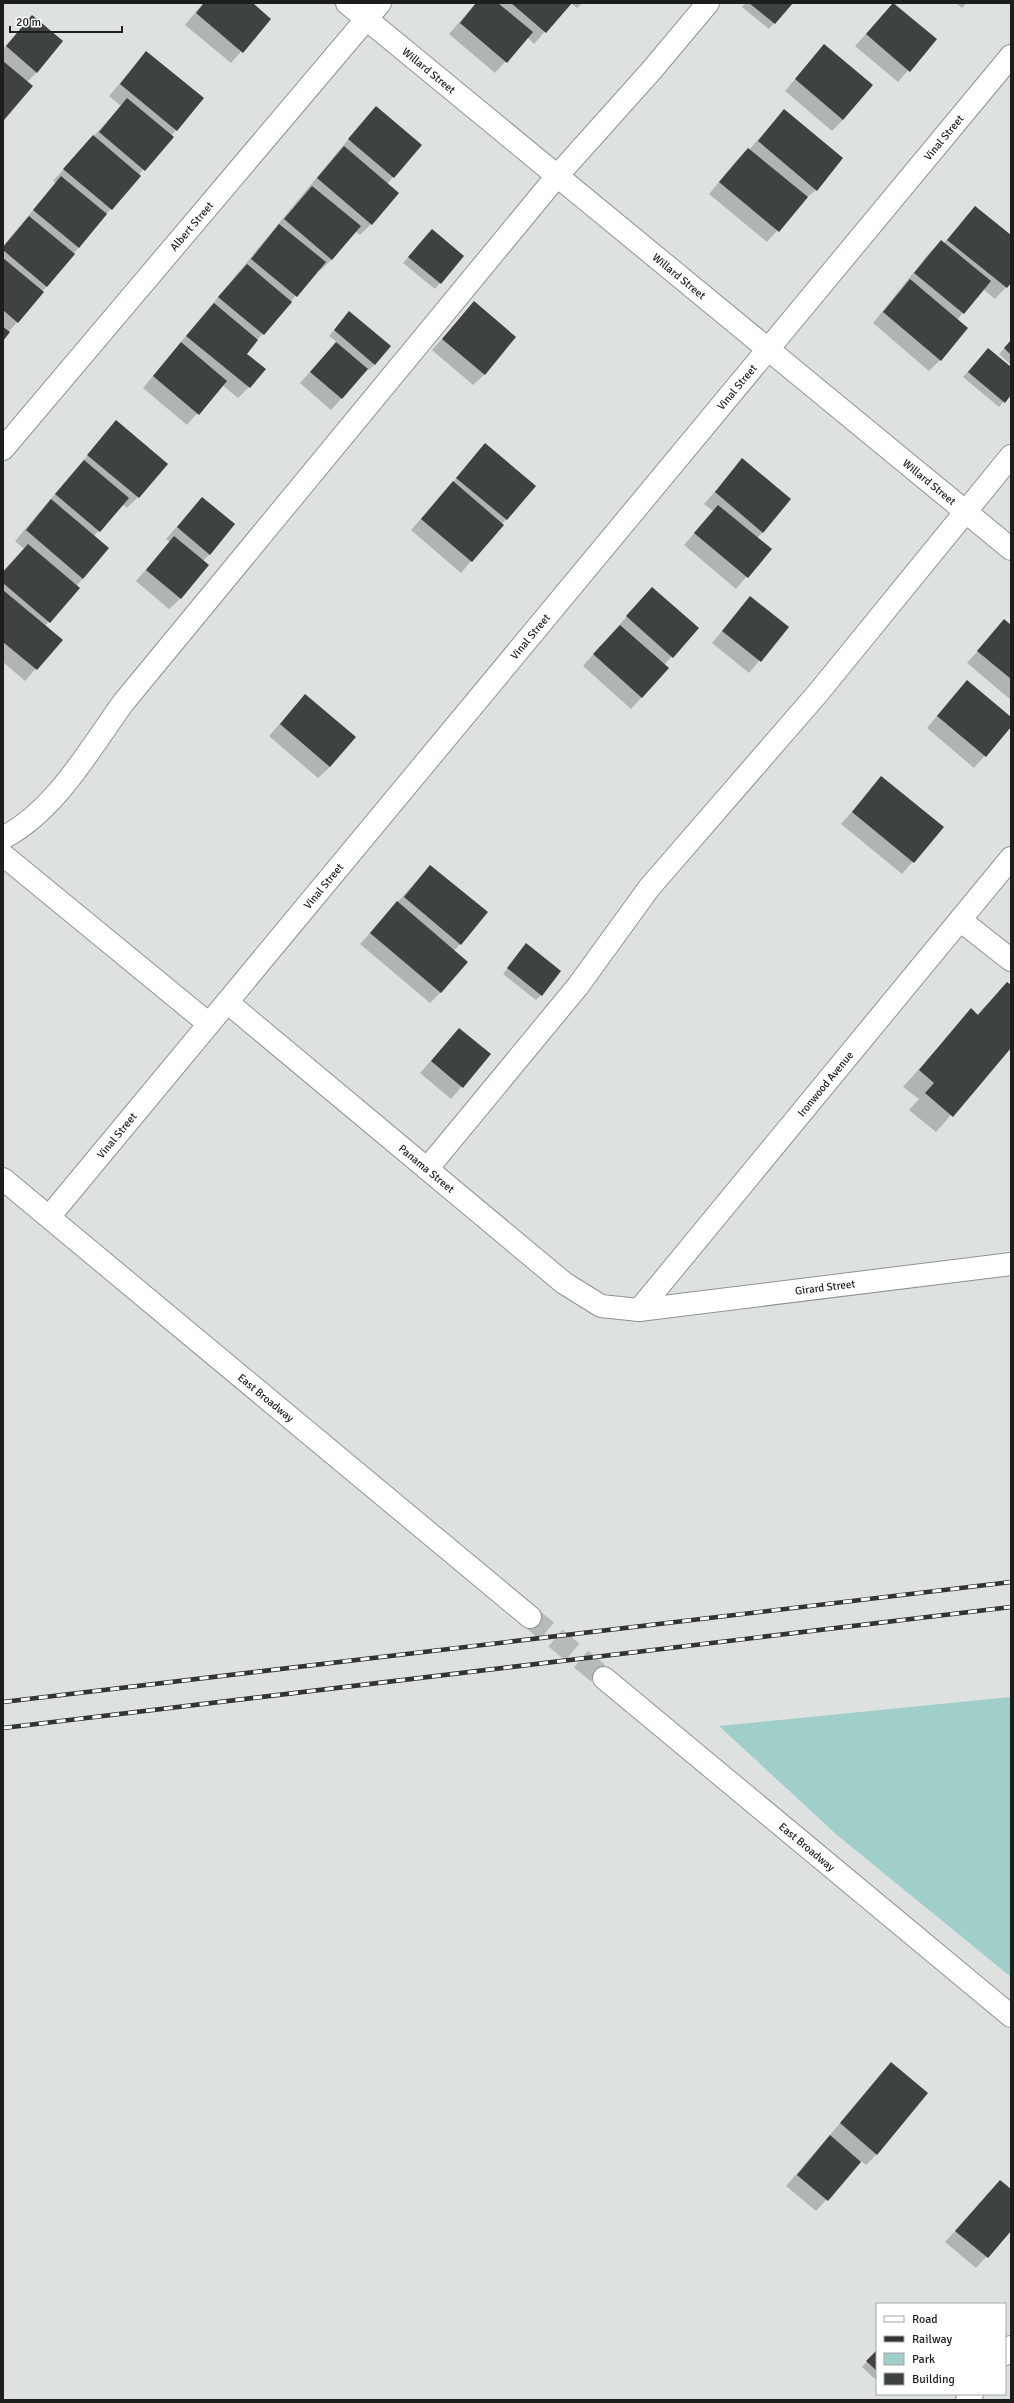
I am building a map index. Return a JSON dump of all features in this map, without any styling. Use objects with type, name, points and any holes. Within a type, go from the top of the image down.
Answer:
[{"type":"street","name":"Willard Street","points":[[347,3],[373,11],[557,176],[1011,549]]},
{"type":"street","points":[[3,838],[34,816],[58,790],[123,703],[557,176],[651,71],[708,3]]},
{"type":"street","name":"Albert Street","points":[[3,449],[373,11]]},
{"type":"street","name":"Vinal Street","points":[[49,1217],[1011,56]]},
{"type":"street","points":[[427,1170],[578,986],[649,888],[818,693],[1011,456]]},
{"type":"street","points":[[3,855],[209,1024]]},
{"type":"street","name":"Ironwood Avenue","points":[[640,1310],[1011,858]]},
{"type":"street","points":[[960,920],[1011,960]]},
{"type":"street","name":"Panama Street","points":[[227,1002],[564,1283],[601,1306],[640,1310]]},
{"type":"street","name":"East Broadway","points":[[3,1179],[530,1617]]},
{"type":"street","name":"Girard Street","points":[[640,1310],[1011,1264]]},
{"type":"street","name":"East Broadway","points":[[604,1678],[1011,2016]]},
{"type":"green space","points":[[1011,1697],[1011,1977],[837,1835],[719,1726]]},
{"type":"building","points":[[204,3],[253,3],[271,19],[243,53],[196,13]]},
{"type":"building","points":[[476,3],[498,3],[533,32],[507,63],[460,23]]},
{"type":"building","points":[[511,3],[572,3],[546,33]]},
{"type":"building","points":[[749,3],[793,3],[775,24]]},
{"type":"building","points":[[893,3],[937,39],[910,72],[866,34]]},
{"type":"building","points":[[32,15],[63,41],[37,73],[6,46]]},
{"type":"building","points":[[824,44],[873,85],[843,120],[795,79]]},
{"type":"building","points":[[146,51],[204,98],[177,131],[120,84]]},
{"type":"building","points":[[3,61],[33,86],[4,120],[3,119]]},
{"type":"building","points":[[127,98],[174,137],[145,171],[99,132]]},
{"type":"building","points":[[376,106],[422,145],[394,178],[348,139]]},
{"type":"building","points":[[784,109],[843,158],[817,191],[758,141]]},
{"type":"building","points":[[93,135],[141,176],[112,210],[63,169]]},
{"type":"building","points":[[344,146],[399,193],[372,225],[317,178]]},
{"type":"building","points":[[748,148],[808,197],[779,232],[719,182]]},
{"type":"building","points":[[61,176],[107,214],[79,248],[33,210]]},
{"type":"building","points":[[312,186],[361,226],[332,260],[284,219]]},
{"type":"building","points":[[975,206],[1011,235],[1011,283],[1007,288],[947,240]]},
{"type":"building","points":[[29,216],[75,254],[47,287],[3,250],[3,247]]},
{"type":"building","points":[[279,224],[326,262],[297,297],[251,259]]},
{"type":"building","points":[[432,229],[464,256],[441,284],[408,257]]},
{"type":"building","points":[[941,240],[991,281],[964,314],[914,273]]},
{"type":"building","points":[[3,258],[44,292],[18,323],[3,310]]},
{"type":"building","points":[[247,264],[292,302],[264,335],[218,297]]},
{"type":"building","points":[[910,279],[968,328],[941,361],[883,312]]},
{"type":"building","points":[[474,301],[516,337],[485,375],[442,339]]},
{"type":"building","points":[[214,303],[258,340],[247,354],[266,369],[250,388],[186,336]]},
{"type":"building","points":[[349,311],[391,346],[375,365],[334,330]]},
{"type":"building","points":[[3,327],[10,332],[3,341]]},
{"type":"building","points":[[1011,340],[1011,355],[1004,348]]},
{"type":"building","points":[[181,342],[227,381],[199,415],[153,376]]},
{"type":"building","points":[[336,342],[368,369],[342,399],[310,372]]},
{"type":"building","points":[[988,348],[1011,367],[1011,395],[1005,403],[968,372]]},
{"type":"building","points":[[116,420],[168,464],[139,498],[87,455]]},
{"type":"building","points":[[485,443],[536,486],[507,520],[456,478]]},
{"type":"building","points":[[742,458],[791,499],[763,533],[715,492]]},
{"type":"building","points":[[84,460],[129,498],[100,532],[55,494]]},
{"type":"building","points":[[453,481],[504,525],[472,562],[421,519]]},
{"type":"building","points":[[202,497],[235,524],[210,555],[177,527]]},
{"type":"building","points":[[51,499],[109,548],[83,579],[26,530]]},
{"type":"building","points":[[718,505],[772,549],[748,578],[694,533]]},
{"type":"building","points":[[174,536],[209,565],[181,599],[146,570]]},
{"type":"building","points":[[28,544],[80,588],[50,623],[3,583],[3,572]]},
{"type":"building","points":[[652,587],[699,628],[673,658],[626,616]]},
{"type":"building","points":[[3,590],[63,640],[37,670],[3,642]]},
{"type":"building","points":[[750,596],[789,627],[761,662],[722,631]]},
{"type":"building","points":[[1004,619],[1011,625],[1011,679],[977,651]]},
{"type":"building","points":[[620,625],[669,668],[642,698],[593,654]]},
{"type":"building","points":[[967,680],[1011,717],[1011,727],[986,757],[937,716]]},
{"type":"building","points":[[305,694],[356,737],[330,767],[280,724]]},
{"type":"building","points":[[881,776],[944,827],[914,863],[852,812]]},
{"type":"building","points":[[430,865],[488,912],[461,945],[404,897]]},
{"type":"building","points":[[397,901],[468,962],[441,993],[370,933]]},
{"type":"building","points":[[526,943],[561,971],[542,996],[507,968]]},
{"type":"building","points":[[1007,982],[1011,985],[1011,1048],[953,1117],[925,1093],[934,1083],[919,1070],[971,1008],[978,1015]]},
{"type":"building","points":[[459,1028],[491,1054],[463,1088],[431,1061]]},
{"type":"building","points":[[891,2062],[928,2093],[877,2155],[840,2123]]},
{"type":"building","points":[[830,2135],[861,2162],[828,2201],[797,2175]]},
{"type":"building","points":[[1000,2180],[1011,2189],[1011,2231],[988,2258],[955,2231]]},
{"type":"building","points":[[876,2351],[876,2370],[866,2361]]},
{"type":"tunnel","points":[[530,1617],[604,1678]]},
{"type":"railway","points":[[3,1702],[1011,1582]]},
{"type":"railway","points":[[3,1728],[1011,1607]]}]
